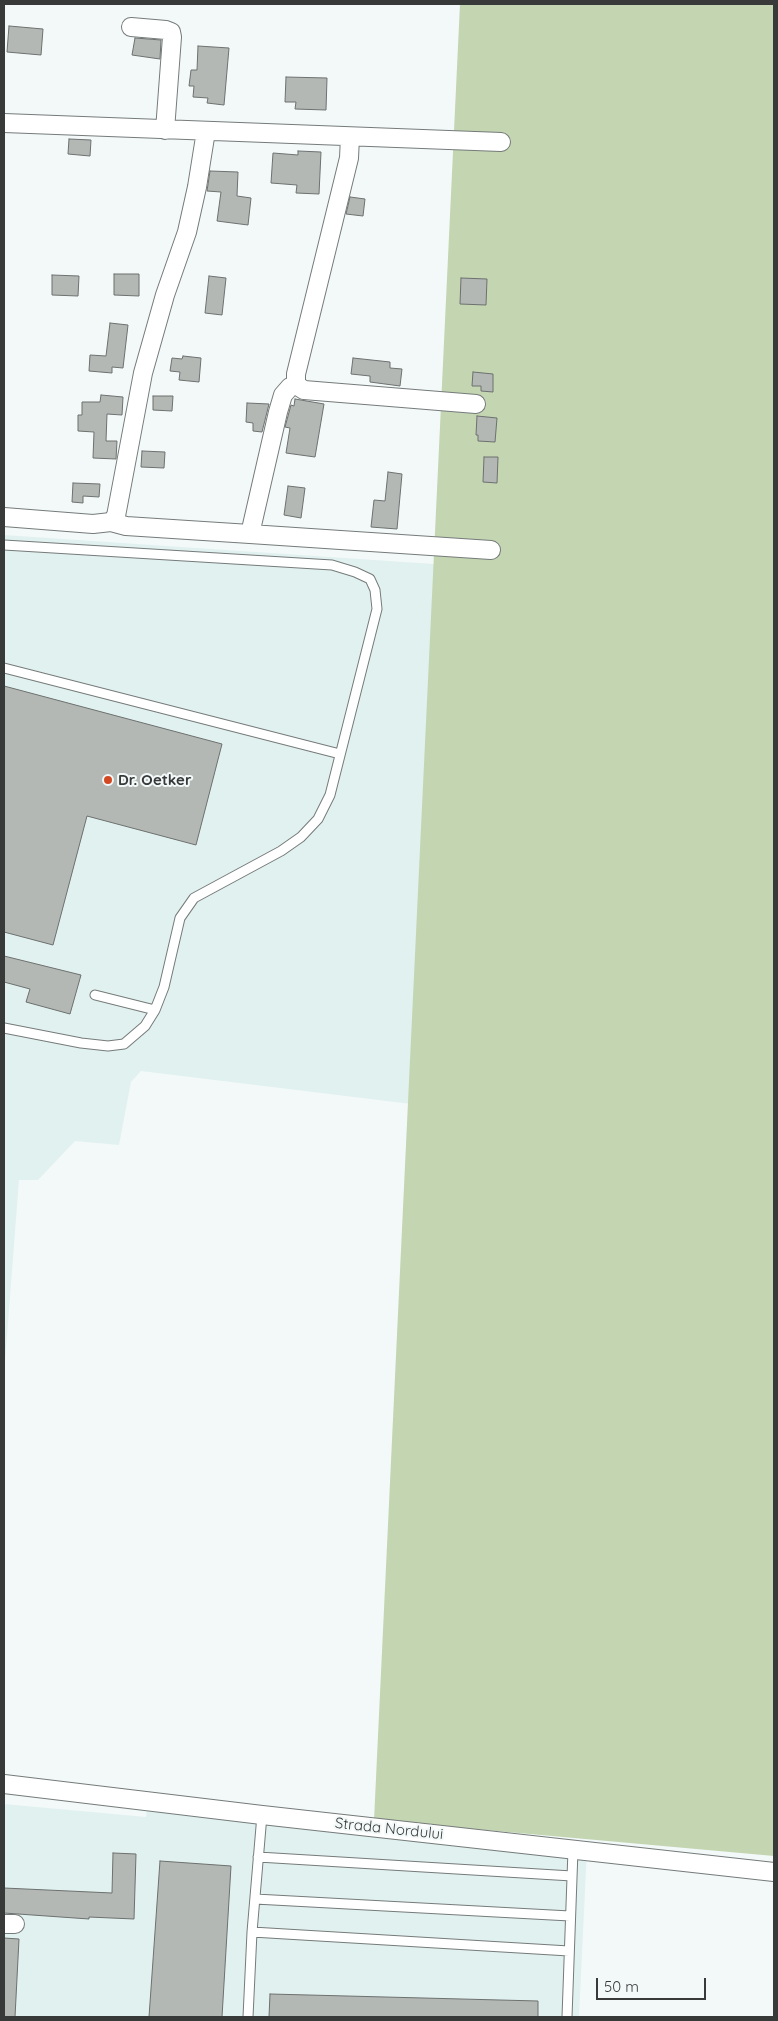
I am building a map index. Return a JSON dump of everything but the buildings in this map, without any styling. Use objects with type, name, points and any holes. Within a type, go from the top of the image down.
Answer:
[{"type":"street","points":[[131,27],[166,30],[170,32],[172,37],[165,130]]},
{"type":"street","points":[[4,123],[501,142]]},
{"type":"street","points":[[111,522],[116,516],[119,503],[143,374],[187,232],[197,187],[206,131]]},
{"type":"street","points":[[296,385],[296,374],[349,158],[350,137]]},
{"type":"street","points":[[296,385],[304,390],[476,404]]},
{"type":"street","points":[[250,534],[283,395],[290,387],[296,385]]},
{"type":"street","points":[[4,517],[93,524],[111,522],[126,526],[491,550]]},
{"type":"street","name":"Strada Nordului","points":[[4,1784],[262,1815],[774,1872]]},
{"type":"lane","points":[[4,544],[332,566],[355,572],[370,579],[375,590],[377,609],[330,795],[318,819],[301,837],[281,851],[194,898],[187,906],[180,918],[164,987],[155,1010],[145,1026],[124,1044],[108,1046],[81,1043],[4,1028]]},
{"type":"lane","points":[[4,668],[340,754]]},
{"type":"lane","points":[[95,995],[155,1010]]},
{"type":"lane","points":[[248,2017],[252,1932],[262,1815]]},
{"type":"lane","points":[[567,2017],[573,1850]]},
{"type":"lane","points":[[258,1857],[572,1876]]},
{"type":"lane","points":[[255,1900],[570,1916]]},
{"type":"lane","points":[[252,1932],[569,1951]]},
{"type":"shaded area","points":[[4,535],[493,568],[493,1114],[141,1071],[131,1082],[119,1145],[75,1141],[38,1180],[19,1180],[4,1375]]},
{"type":"shaded area","points":[[148,1799],[587,1849],[579,2017],[4,2017],[4,1804],[146,1817]]},
{"type":"green space","points":[[460,4],[774,4],[774,1856],[374,1820]]},
{"type":"place","name":"Dr. Oetker","points":[[108,780]]}]
